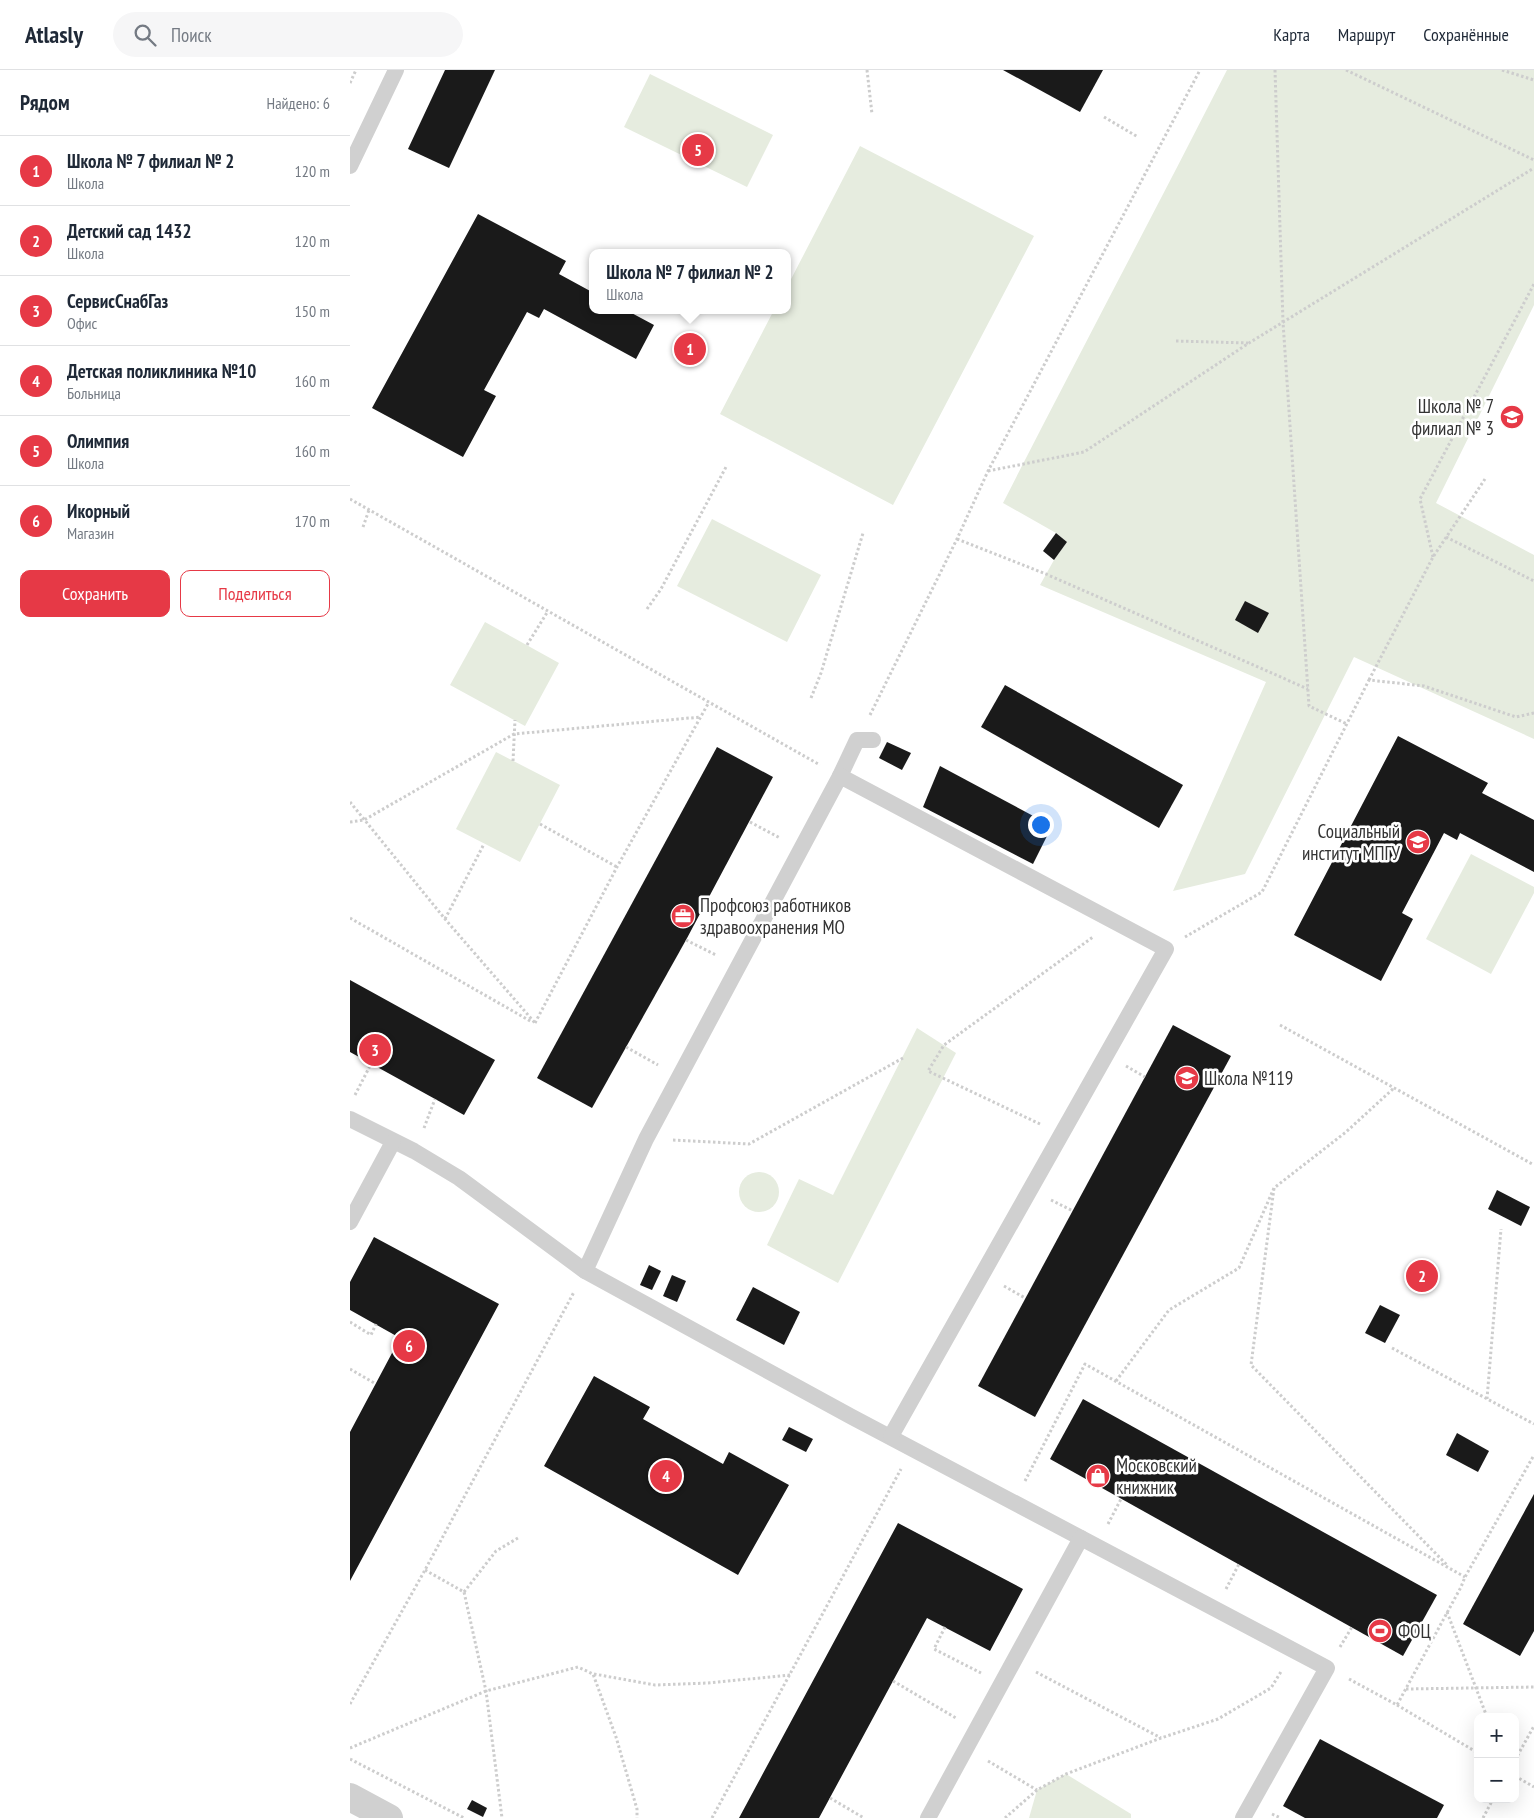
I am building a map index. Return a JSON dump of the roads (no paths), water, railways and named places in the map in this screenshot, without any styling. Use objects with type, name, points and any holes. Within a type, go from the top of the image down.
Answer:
[{"type":"street","points":[[350,1796],[390,1818]]},
{"type":"lane","points":[[350,166],[396,70]]},
{"type":"lane","points":[[585,1271],[646,1138],[840,776],[865,740]]},
{"type":"lane","points":[[840,776],[1166,949],[891,1436]]},
{"type":"lane","points":[[350,1119],[414,1151],[459,1178],[585,1271],[852,1417],[1327,1668],[1243,1818]]},
{"type":"lane","points":[[350,1222],[393,1142]]},
{"type":"lane","points":[[928,1818],[1081,1538]]},
{"type":"place","name":"Олимпия","points":[[698,150]]},
{"type":"place","name":"Школа № 7 филиал № 2","points":[[690,349]]},
{"type":"place","name":"Школа № 7 филиал № 3","points":[[1512,417]]},
{"type":"place","name":"Социальный институт МПГУ","points":[[1418,842]]},
{"type":"place","name":"Профсоюз работников здравоохранения МО","points":[[683,916]]},
{"type":"place","name":"СервисСнабГаз","points":[[375,1050]]},
{"type":"place","name":"Школа №119","points":[[1187,1078]]},
{"type":"place","name":"Детский сад 1432","points":[[1422,1276]]},
{"type":"place","name":"Икорный","points":[[409,1346]]},
{"type":"place","name":"Детская поликлиника №10","points":[[666,1476]]},
{"type":"place","name":"Московский книжник","points":[[1098,1476]]},
{"type":"place","name":"ФОЦ","points":[[1380,1631]]}]
